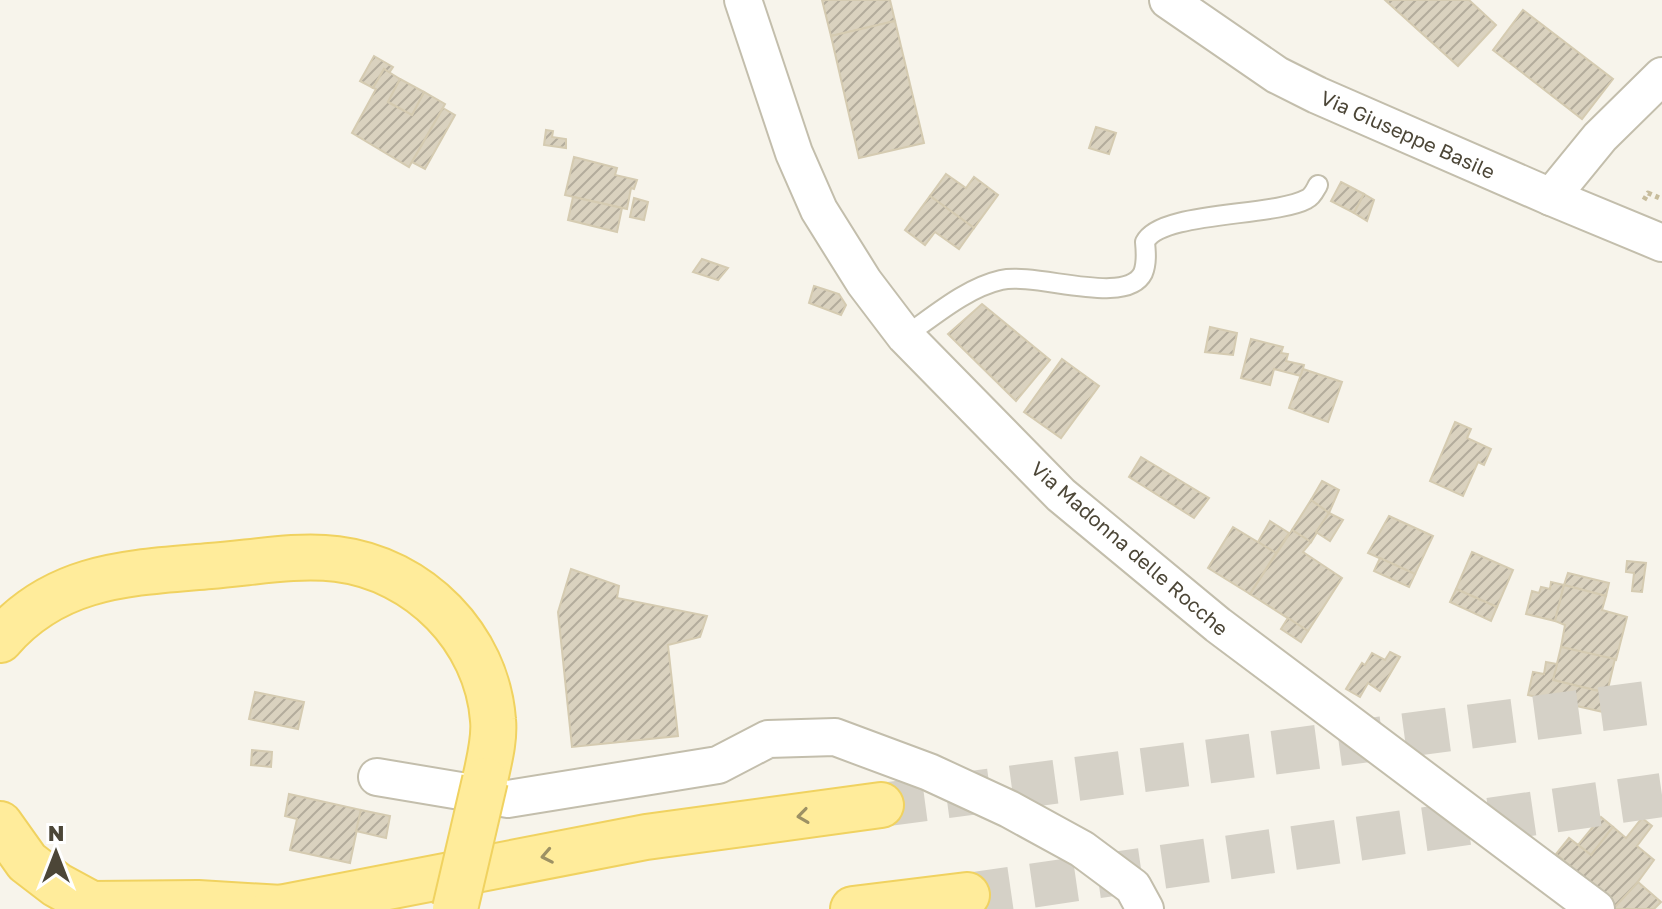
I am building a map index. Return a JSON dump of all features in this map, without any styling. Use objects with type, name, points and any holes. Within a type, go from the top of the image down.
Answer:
[{"type":"main road","points":[[1,641],[38,605],[77,585],[118,574],[300,559],[337,559],[365,565],[419,591],[442,609],[462,631],[481,666],[494,722],[485,780],[455,909]]},
{"type":"main road","points":[[274,909],[646,837],[881,805]]},
{"type":"main road","points":[[0,824],[27,862],[57,885],[92,904],[198,903],[282,908]]},
{"type":"main road","points":[[876,907],[967,895]]},
{"type":"street","name":"Via Madonna delle Rocche","points":[[743,0],[794,153],[819,210],[864,282],[905,336],[1061,495],[1218,625],[1596,909]]},
{"type":"street","name":"Via Giuseppe Basile","points":[[1168,0],[1277,75],[1662,243]]},
{"type":"street","points":[[1551,197],[1600,137],[1662,76]]},
{"type":"street","points":[[377,777],[508,799],[718,765],[768,739],[835,737],[929,772],[1009,809],[1082,849],[1133,887],[1145,909]]},
{"type":"lane","points":[[905,336],[978,288],[1002,280],[1028,278],[1103,289],[1124,288],[1141,276],[1146,259],[1145,242],[1154,231],[1177,223],[1290,205],[1309,199],[1318,185]]},
{"type":"building","points":[[822,0],[890,0],[895,21],[831,36]]},
{"type":"building","points":[[1385,0],[1469,0],[1496,25],[1458,66]]},
{"type":"building","points":[[1523,10],[1613,79],[1582,119],[1493,50]]},
{"type":"building","points":[[895,21],[924,143],[859,158],[831,36]]},
{"type":"building","points":[[374,56],[393,67],[389,73],[384,69],[373,88],[360,81]]},
{"type":"building","points":[[384,69],[400,79],[388,102],[412,115],[424,92],[445,104],[409,167],[352,133]]},
{"type":"building","points":[[400,79],[424,92],[412,115],[388,102]]},
{"type":"building","points":[[443,108],[455,115],[425,169],[412,162]]},
{"type":"building","points":[[1096,127],[1116,133],[1109,154],[1089,148]]},
{"type":"building","points":[[546,130],[553,131],[552,137],[566,139],[566,148],[544,145]]},
{"type":"building","points":[[574,157],[617,168],[615,175],[637,180],[634,189],[631,188],[627,209],[565,195]]},
{"type":"building","points":[[946,174],[966,188],[974,177],[998,195],[974,228],[930,196]]},
{"type":"building","points":[[1341,182],[1364,194],[1354,213],[1331,201]]},
{"type":"building","points":[[1364,194],[1374,200],[1367,221],[1354,213]]},
{"type":"building","points":[[930,196],[974,228],[959,249],[935,232],[925,245],[905,230]]},
{"type":"building","points":[[573,197],[622,208],[617,232],[568,220]]},
{"type":"building","points":[[634,198],[648,202],[644,220],[630,217]]},
{"type":"building","points":[[702,259],[728,268],[718,280],[693,272]]},
{"type":"building","points":[[814,286],[839,294],[846,305],[841,315],[809,303]]},
{"type":"building","points":[[982,304],[1050,360],[1016,401],[948,334]]},
{"type":"building","points":[[1210,327],[1237,333],[1233,355],[1205,352]]},
{"type":"building","points":[[1251,339],[1283,347],[1281,353],[1288,354],[1286,361],[1304,365],[1301,376],[1274,369],[1270,385],[1241,378]]},
{"type":"building","points":[[1062,359],[1099,386],[1061,438],[1024,412]]},
{"type":"building","points":[[1303,369],[1342,382],[1328,422],[1289,408]]},
{"type":"building","points":[[1455,422],[1471,429],[1467,438],[1491,449],[1484,465],[1478,462],[1463,496],[1430,481]]},
{"type":"building","points":[[1141,457],[1209,498],[1194,518],[1129,477]]},
{"type":"building","points":[[1322,481],[1339,490],[1329,513],[1311,500]]},
{"type":"building","points":[[1311,500],[1329,513],[1311,542],[1292,530]]},
{"type":"building","points":[[1329,513],[1343,520],[1330,541],[1316,532]]},
{"type":"building","points":[[1389,516],[1433,536],[1415,574],[1368,553]]},
{"type":"building","points":[[1270,521],[1289,533],[1276,553],[1258,542]]},
{"type":"building","points":[[1233,527],[1276,553],[1250,594],[1208,568]]},
{"type":"building","points":[[1292,530],[1311,542],[1303,552],[1342,578],[1308,631],[1250,594]]},
{"type":"building","points":[[1472,552],[1513,570],[1497,607],[1456,589]]},
{"type":"building","points":[[1380,558],[1415,574],[1409,587],[1374,571]]},
{"type":"building","points":[[1627,561],[1646,563],[1642,592],[1632,591],[1634,573],[1626,572]]},
{"type":"building","points":[[571,569],[619,586],[617,598],[707,616],[700,637],[668,645],[678,736],[572,747],[558,612]]},
{"type":"building","points":[[1568,573],[1609,583],[1606,596],[1564,585]]},
{"type":"building","points":[[1551,582],[1564,585],[1555,621],[1526,614],[1532,591],[1539,593],[1541,587],[1550,589]]},
{"type":"building","points":[[1564,585],[1606,596],[1602,610],[1627,617],[1616,660],[1561,647],[1565,625],[1555,621]]},
{"type":"building","points":[[1456,589],[1497,607],[1491,621],[1450,602]]},
{"type":"building","points":[[1288,618],[1308,631],[1301,642],[1281,629]]},
{"type":"building","points":[[1561,647],[1615,659],[1607,693],[1553,680]]},
{"type":"building","points":[[1390,652],[1400,657],[1380,691],[1368,683],[1360,697],[1346,689],[1372,653],[1385,660]]},
{"type":"building","points":[[1546,662],[1557,664],[1553,680],[1607,693],[1603,712],[1528,695],[1533,672],[1544,674]]},
{"type":"building","points":[[255,692],[304,702],[298,729],[249,719]]},
{"type":"building","points":[[252,750],[272,752],[271,767],[251,765]]},
{"type":"building","points":[[289,794],[361,810],[350,863],[290,850],[297,819],[285,816]]},
{"type":"building","points":[[361,810],[390,816],[386,838],[356,831]]},
{"type":"building","points":[[1601,817],[1613,827],[1591,855],[1578,845]]},
{"type":"building","points":[[1642,818],[1652,826],[1637,846],[1654,860],[1629,894],[1613,909],[1578,881],[1580,874],[1556,854],[1569,838],[1591,855],[1613,827],[1626,838]]},
{"type":"building","points":[[1638,882],[1661,902],[1654,909],[1613,909]]},
{"type":"tunnel","points":[[881,805],[1662,701]]},
{"type":"tunnel","points":[[967,895],[1662,795]]}]
